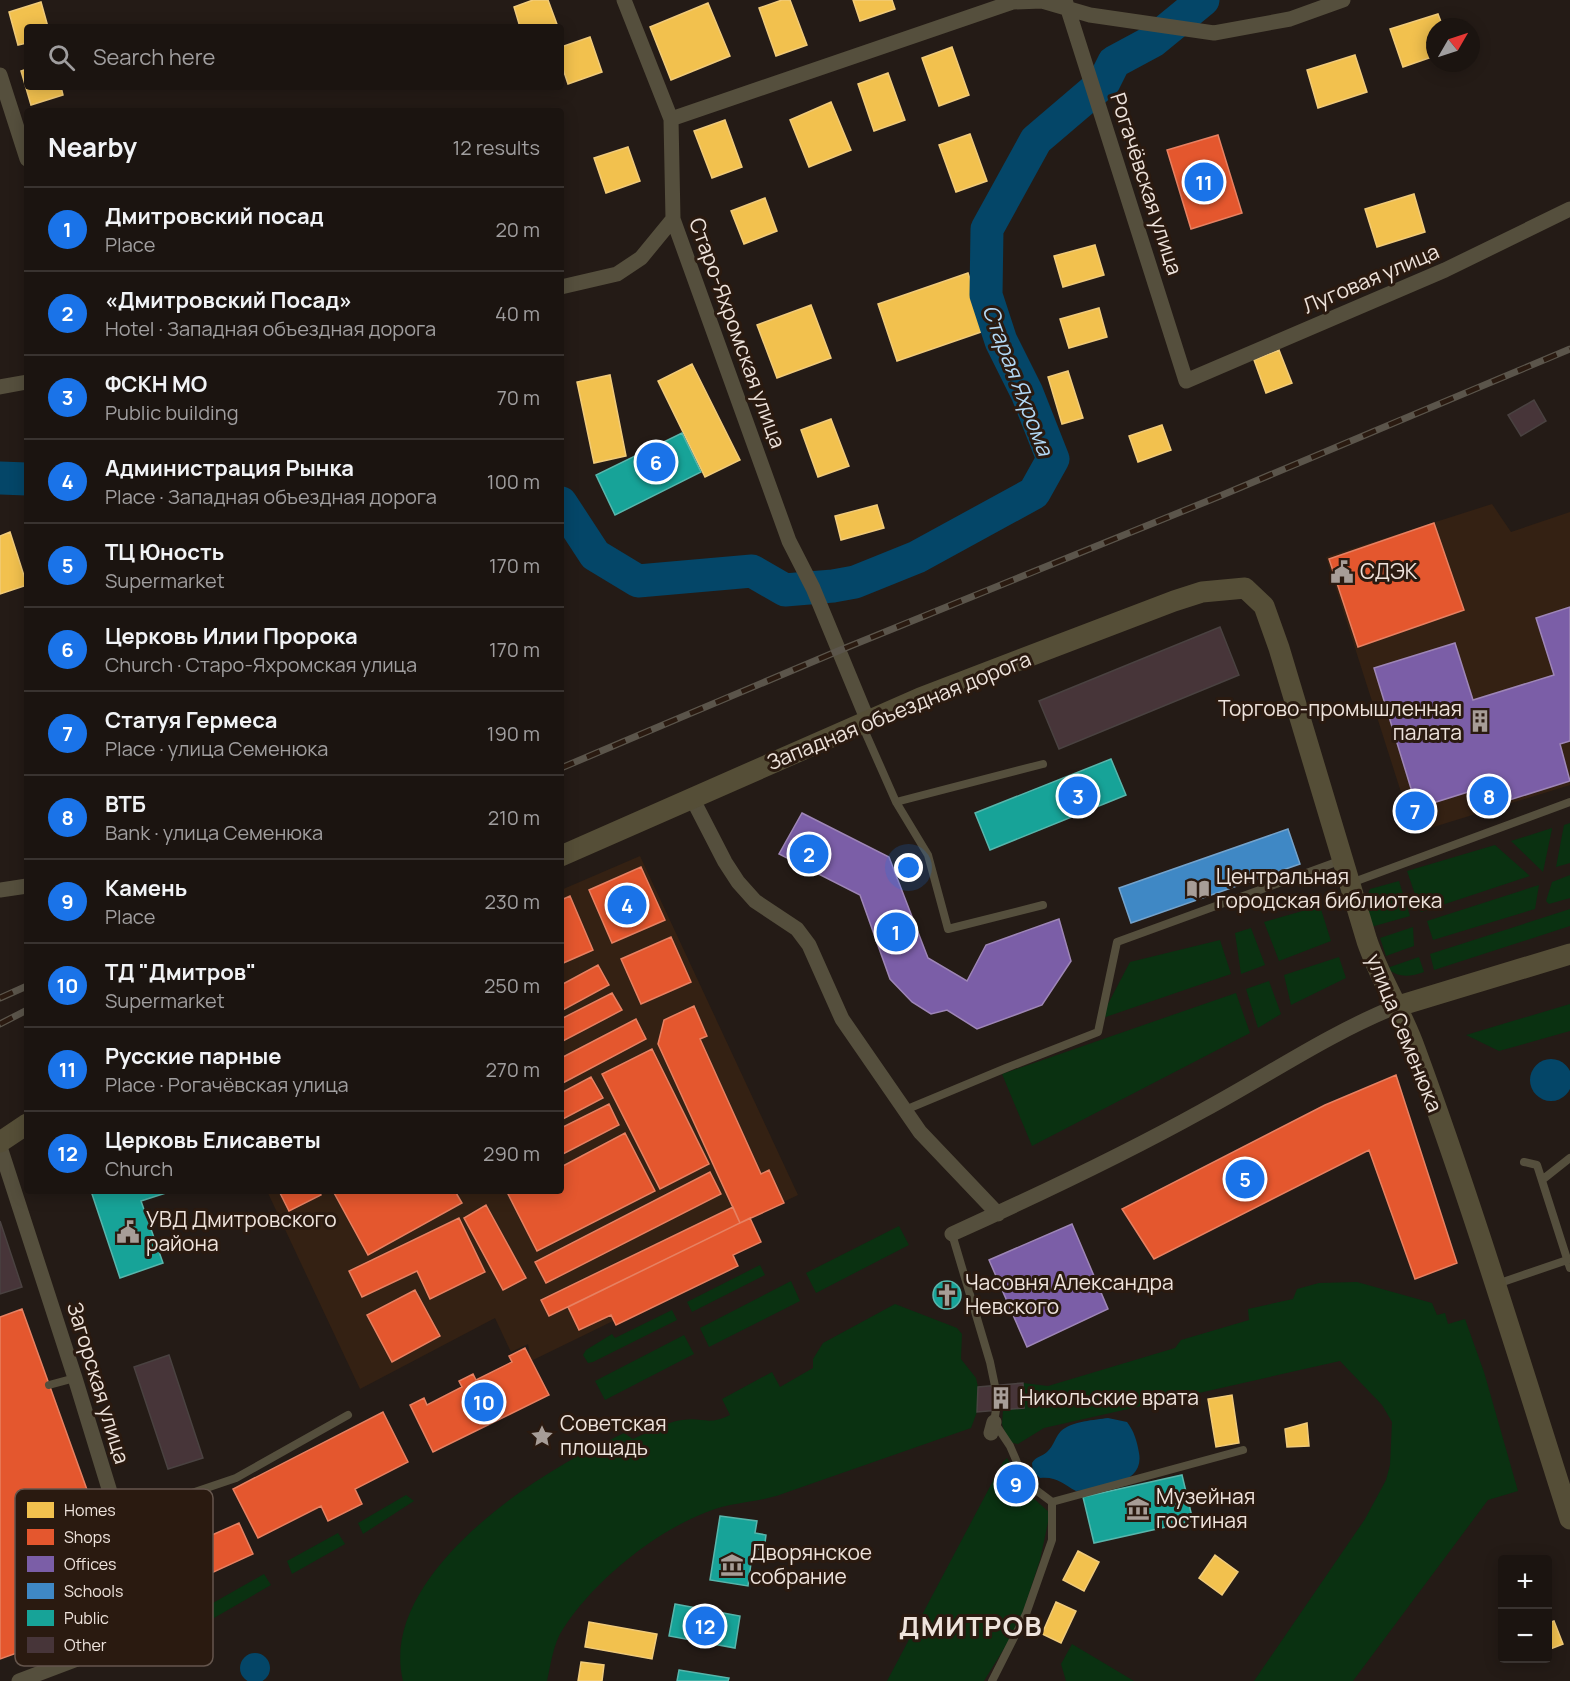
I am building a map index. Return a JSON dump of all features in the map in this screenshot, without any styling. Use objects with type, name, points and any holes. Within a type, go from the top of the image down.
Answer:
[{"type":"main road","name":"Западная объездная дорога","points":[[564,855],[920,698],[1174,601],[1202,592],[1245,588]]},
{"type":"main road","name":"улица Семенюка","points":[[1245,588],[1264,606],[1279,648],[1376,967],[1414,1046],[1495,1284],[1570,1519]]},
{"type":"main road","points":[[1395,1007],[1570,954]]},
{"type":"main road","points":[[0,1142],[24,1126]]},
{"type":"street","name":"Старо-Яхромская улица","points":[[624,0],[671,119],[673,219],[789,541],[813,588],[865,722]]},
{"type":"street","points":[[1066,4],[1082,0]]},
{"type":"street","points":[[671,119],[1013,2],[1042,1],[1066,4],[1090,15],[1214,33],[1290,19],[1344,0]]},
{"type":"street","name":"Рогачёвская улица","points":[[1066,4],[1186,381]]},
{"type":"street","points":[[0,75],[24,150]]},
{"type":"street","name":"Луговая улица","points":[[1186,381],[1445,270],[1570,209]]},
{"type":"street","points":[[564,286],[617,274],[641,258],[673,219]]},
{"type":"street","points":[[0,387],[24,383]]},
{"type":"street","points":[[692,798],[738,882],[755,901],[797,929],[809,945],[842,1019],[920,1132],[998,1214]]},
{"type":"street","points":[[0,890],[24,886]]},
{"type":"street","points":[[952,1234],[998,1214],[1202,1112],[1364,1019],[1395,1007]]},
{"type":"street","name":"Загорская улица","points":[[0,1147],[109,1489]]},
{"type":"street","name":"Загорская улица","points":[[19,1681],[59,1666]]},
{"type":"lane","points":[[865,722],[896,802],[928,855],[948,929],[1043,905]]},
{"type":"lane","points":[[896,802],[1043,764]]},
{"type":"lane","points":[[1350,883],[1570,802]]},
{"type":"lane","points":[[905,1110],[1098,1032],[1117,942],[1344,860]]},
{"type":"lane","points":[[1542,1180],[1570,1158]]},
{"type":"lane","points":[[1495,1284],[1569,1262],[1537,1166],[1524,1162]]},
{"type":"lane","points":[[952,1234],[995,1386]]},
{"type":"lane","points":[[49,1385],[75,1378]]},
{"type":"lane","points":[[204,1489],[236,1478],[348,1415]]},
{"type":"lane","points":[[994,1422],[1010,1446],[1019,1467],[1036,1490],[1052,1502]]},
{"type":"lane","points":[[1052,1502],[1243,1450]]},
{"type":"lane","points":[[992,1681],[1026,1614],[1052,1540],[1052,1502]]},
{"type":"shaded area","points":[[1492,504],[1511,532],[1570,512],[1570,785],[1414,833],[1326,557]]},
{"type":"shaded area","points":[[640,856],[798,1195],[750,1218],[761,1242],[733,1255],[738,1266],[616,1325],[613,1321],[531,1361],[528,1344],[511,1352],[495,1318],[360,1389],[268,1194],[564,1194],[564,889]]},
{"type":"green space","points":[[1570,823],[1570,863],[1556,867],[1564,825]]},
{"type":"green space","points":[[1552,829],[1543,872],[1511,841]]},
{"type":"green space","points":[[1495,845],[1530,876],[1421,912],[1407,871]]},
{"type":"green space","points":[[1570,875],[1570,898],[1549,904],[1546,901],[1552,882]]},
{"type":"green space","points":[[1399,881],[1410,916],[1371,927],[1364,904],[1370,889]]},
{"type":"green space","points":[[1539,885],[1535,909],[1433,940],[1427,921]]},
{"type":"green space","points":[[1320,906],[1331,941],[1279,961],[1264,922]]},
{"type":"green space","points":[[1570,909],[1570,926],[1434,970],[1430,954]]},
{"type":"green space","points":[[1413,927],[1414,946],[1386,956],[1380,938]]},
{"type":"green space","points":[[1251,928],[1265,965],[1241,974],[1235,933]]},
{"type":"green space","points":[[1220,940],[1231,974],[1100,1019],[1130,962]]},
{"type":"green space","points":[[1339,957],[1346,978],[1291,1005],[1284,975]]},
{"type":"green space","points":[[1419,957],[1424,972],[1404,976],[1395,974],[1387,968]]},
{"type":"green space","points":[[1269,981],[1281,1014],[1258,1028],[1246,989]]},
{"type":"green space","points":[[1236,993],[1250,1033],[1032,1146],[1002,1074]]},
{"type":"green space","points":[[1570,1004],[1570,1031],[1499,1051],[1466,1035]]},
{"type":"green space","points":[[899,1226],[909,1245],[816,1293],[806,1273]]},
{"type":"green space","points":[[760,1265],[765,1275],[692,1312],[687,1302]]},
{"type":"green space","points":[[791,1281],[800,1301],[709,1347],[700,1328]]},
{"type":"green space","points":[[1357,1282],[1432,1303],[1437,1315],[1445,1313],[1448,1324],[1465,1319],[1484,1372],[1518,1491],[1488,1500],[1353,1681],[1254,1681],[1365,1519],[1386,1480],[1390,1465],[1392,1422],[1382,1405],[1340,1361],[1044,1428],[1018,1444],[1008,1442],[1002,1424],[1003,1410],[1024,1408],[1023,1383],[1048,1386],[1175,1348],[1181,1340],[1249,1320],[1248,1309],[1293,1299],[1297,1289],[1319,1283]]},
{"type":"green space","points":[[895,1304],[957,1328],[962,1334],[961,1359],[976,1378],[978,1387],[977,1412],[971,1428],[774,1497],[715,1509],[672,1529],[630,1557],[610,1574],[576,1610],[557,1641],[547,1681],[403,1681],[401,1648],[409,1616],[425,1584],[448,1555],[504,1504],[567,1462],[624,1433],[633,1439],[677,1421],[690,1419],[711,1421],[730,1415],[722,1399],[772,1372],[780,1387],[813,1368],[813,1359],[823,1343]]},
{"type":"green space","points":[[672,1310],[677,1320],[593,1362],[588,1363],[583,1355],[586,1350],[612,1334],[615,1338]]},
{"type":"green space","points":[[684,1335],[694,1354],[605,1400],[595,1381]]},
{"type":"green space","points":[[1007,1458],[1032,1497],[1050,1513],[1040,1560],[1019,1624],[984,1681],[887,1681],[1003,1462]]},
{"type":"green space","points":[[406,1495],[414,1501],[363,1534],[358,1523]]},
{"type":"green space","points":[[338,1533],[345,1544],[292,1574],[287,1561]]},
{"type":"green space","points":[[264,1574],[271,1585],[213,1619],[213,1603]]},
{"type":"green space","points":[[1072,1644],[1134,1681],[1066,1681],[1061,1664]]},
{"type":"water","points":[[1551,1059],[1559,1061],[1566,1065],[1570,1072],[1570,1088],[1566,1095],[1559,1099],[1551,1101],[1543,1099],[1536,1095],[1532,1088],[1530,1080],[1532,1072],[1536,1065],[1543,1061]]},
{"type":"water","points":[[1108,1418],[1127,1422],[1135,1436],[1139,1464],[1128,1478],[1108,1486],[1076,1491],[1055,1479],[1040,1478],[1033,1472],[1032,1463],[1049,1450],[1061,1431],[1071,1425]]},
{"type":"water","points":[[249,1654],[261,1654],[269,1662],[269,1674],[261,1682],[249,1682],[241,1674],[241,1662]]},
{"type":"building: Homes","points":[[533,0],[548,0],[557,24],[519,24],[514,7]]},
{"type":"building: Homes","points":[[782,0],[790,0],[807,45],[776,56],[759,8]]},
{"type":"building: Homes","points":[[853,0],[892,0],[895,9],[860,21]]},
{"type":"building: Homes","points":[[41,2],[47,24],[24,24],[24,44],[18,45],[9,12]]},
{"type":"building: Homes","points":[[708,3],[730,56],[671,80],[650,27]]},
{"type":"building: Homes","points":[[1438,14],[1440,18],[1426,18],[1426,59],[1403,67],[1390,29]]},
{"type":"building: Homes","points":[[590,37],[602,72],[568,84],[564,72],[564,46]]},
{"type":"building: Homes","points":[[952,47],[969,95],[939,106],[922,58]]},
{"type":"building: Homes","points":[[1355,55],[1367,92],[1318,108],[1307,70]]},
{"type":"building: Homes","points":[[888,73],[905,120],[874,131],[858,84]]},
{"type":"building: Homes","points":[[27,90],[62,90],[63,95],[31,105]]},
{"type":"building: Homes","points":[[831,102],[851,150],[809,167],[790,120]]},
{"type":"building: Homes","points":[[725,120],[742,167],[712,178],[694,131]]},
{"type":"building: Homes","points":[[970,134],[987,181],[956,192],[939,145]]},
{"type":"building: Homes","points":[[628,147],[640,181],[606,193],[594,158]]},
{"type":"building: Homes","points":[[1414,194],[1425,232],[1377,247],[1365,209]]},
{"type":"building: Homes","points":[[765,198],[777,231],[744,244],[731,211]]},
{"type":"building: Homes","points":[[1095,245],[1104,275],[1063,287],[1054,256]]},
{"type":"building: Homes","points":[[968,273],[987,330],[897,361],[878,304]]},
{"type":"building: Homes","points":[[811,305],[831,358],[777,378],[757,325]]},
{"type":"building: Homes","points":[[1099,308],[1107,337],[1069,348],[1060,319]]},
{"type":"building: Homes","points":[[1279,350],[1292,383],[1266,393],[1254,360]]},
{"type":"building: Homes","points":[[692,364],[740,460],[705,477],[658,381]]},
{"type":"building: Homes","points":[[1068,371],[1083,418],[1062,424],[1048,377]]},
{"type":"building: Homes","points":[[610,375],[626,456],[594,463],[577,382]]},
{"type":"building: Homes","points":[[831,419],[849,466],[818,477],[801,430]]},
{"type":"building: Homes","points":[[1162,425],[1171,450],[1138,462],[1129,436]]},
{"type":"building: Homes","points":[[877,505],[884,528],[841,540],[835,516]]},
{"type":"building: Homes","points":[[10,532],[24,576],[24,586],[0,594],[0,536]]},
{"type":"building: Homes","points":[[1232,1395],[1239,1443],[1216,1447],[1208,1399]]},
{"type":"building: Homes","points":[[1307,1423],[1309,1446],[1287,1447],[1285,1429]]},
{"type":"building: Homes","points":[[1078,1551],[1099,1562],[1084,1591],[1063,1580]]},
{"type":"building: Homes","points":[[1215,1555],[1238,1572],[1222,1595],[1199,1578]]},
{"type":"building: Homes","points":[[1056,1602],[1076,1611],[1061,1643],[1042,1634]]},
{"type":"building: Homes","points":[[1554,1621],[1563,1644],[1552,1648],[1552,1622]]},
{"type":"building: Homes","points":[[589,1622],[657,1634],[652,1659],[585,1647]]},
{"type":"building: Homes","points":[[581,1662],[604,1665],[602,1681],[578,1681]]},
{"type":"building: Shops","points":[[1218,135],[1242,213],[1191,229],[1167,150]]},
{"type":"building: Shops","points":[[1434,523],[1464,610],[1358,647],[1329,559]]},
{"type":"building: Shops","points":[[641,867],[665,920],[612,943],[589,890]]},
{"type":"building: Shops","points":[[570,896],[593,950],[564,963],[564,899]]},
{"type":"building: Shops","points":[[671,937],[691,982],[641,1004],[621,959]]},
{"type":"building: Shops","points":[[598,965],[609,985],[564,1009],[564,983]]},
{"type":"building: Shops","points":[[612,993],[622,1010],[564,1040],[564,1017]]},
{"type":"building: Shops","points":[[694,1006],[707,1036],[700,1039],[761,1174],[769,1170],[784,1203],[740,1223],[658,1044],[664,1020]]},
{"type":"building: Shops","points":[[636,1019],[646,1039],[564,1082],[564,1056]]},
{"type":"building: Shops","points":[[652,1049],[709,1164],[660,1189],[602,1074]]},
{"type":"building: Shops","points":[[1396,1075],[1457,1263],[1415,1279],[1369,1150],[1154,1259],[1122,1209],[1325,1105]]},
{"type":"building: Shops","points":[[591,1077],[603,1098],[564,1118],[564,1091]]},
{"type":"building: Shops","points":[[609,1104],[619,1125],[564,1153],[564,1126]]},
{"type":"building: Shops","points":[[625,1133],[655,1191],[537,1251],[508,1194],[564,1194],[564,1165]]},
{"type":"building: Shops","points":[[710,1172],[721,1194],[546,1283],[535,1262]]},
{"type":"building: Shops","points":[[280,1194],[320,1194],[321,1195],[289,1211]]},
{"type":"building: Shops","points":[[335,1194],[457,1194],[462,1203],[368,1255]]},
{"type":"building: Shops","points":[[486,1205],[526,1278],[503,1290],[464,1218]]},
{"type":"building: Shops","points":[[733,1207],[740,1223],[549,1316],[541,1300]]},
{"type":"building: Shops","points":[[459,1218],[485,1272],[430,1299],[417,1271],[362,1297],[349,1271]]},
{"type":"building: Shops","points":[[750,1218],[761,1242],[733,1255],[738,1266],[616,1325],[611,1315],[579,1330],[568,1307]]},
{"type":"building: Shops","points":[[415,1290],[440,1336],[392,1362],[367,1315]]},
{"type":"building: Shops","points":[[22,1309],[87,1489],[15,1489],[15,1654],[0,1659],[0,1317]]},
{"type":"building: Shops","points":[[525,1348],[549,1395],[433,1452],[410,1405],[424,1398],[427,1405],[462,1387],[459,1381],[473,1374],[476,1380],[512,1362],[509,1356]]},
{"type":"building: Shops","points":[[383,1412],[408,1462],[355,1489],[362,1504],[328,1521],[321,1506],[258,1538],[233,1489]]},
{"type":"building: Shops","points":[[239,1523],[253,1554],[213,1572],[213,1535]]},
{"type":"building: Offices","name":"Торгово-промышленная палата","points":[[1570,607],[1570,741],[1560,744],[1570,781],[1490,806],[1484,787],[1417,808],[1374,668],[1455,643],[1473,700],[1554,675],[1536,618]]},
{"type":"building: Offices","points":[[802,813],[889,857],[928,958],[967,981],[986,945],[1059,919],[1071,961],[1042,1005],[977,1029],[947,1010],[931,1014],[912,1002],[890,979],[860,895],[779,854]]},
{"type":"building: Offices","points":[[1072,1224],[1108,1309],[1027,1347],[989,1260]]},
{"type":"building: Schools","points":[[1288,829],[1300,864],[1131,923],[1119,888]]},
{"type":"building: Public","points":[[682,433],[701,472],[615,515],[596,475]]},
{"type":"building: Public","points":[[1111,759],[1126,795],[990,850],[975,813]]},
{"type":"building: Public","name":"УВД Дмитровского района","points":[[92,1194],[163,1194],[141,1201],[163,1263],[120,1278]]},
{"type":"building: Public","name":"Часовня Александра Невского","points":[[947,1281],[957,1285],[961,1295],[957,1305],[947,1309],[937,1305],[933,1295],[937,1285]]},
{"type":"building: Public","name":"Музейная гостиная","points":[[1182,1475],[1193,1521],[1094,1543],[1083,1497]]},
{"type":"building: Public","name":"Дворянское собрание","points":[[720,1516],[757,1521],[755,1533],[766,1535],[764,1550],[753,1548],[748,1586],[710,1580]]},
{"type":"building: Public","points":[[675,1604],[740,1616],[735,1648],[669,1636]]},
{"type":"building: Public","points":[[679,1670],[729,1678],[728,1681],[677,1681]]},
{"type":"building: Other","points":[[1534,400],[1546,421],[1521,436],[1508,415]]},
{"type":"building: Other","points":[[1220,627],[1239,675],[1059,749],[1039,701]]},
{"type":"building: Other","points":[[0,1221],[22,1287],[0,1294]]},
{"type":"building: Other","points":[[169,1355],[203,1458],[168,1469],[134,1367]]},
{"type":"building: Other","name":"Никольские врата","points":[[1023,1383],[1024,1408],[977,1412],[978,1387]]},
{"type":"waterway","name":"Старая Яхрома","points":[[564,508],[595,555],[638,581],[752,571],[785,590],[855,582],[917,557],[1034,493],[1053,459],[1027,393],[1001,341],[986,295],[987,229],[1036,140],[1104,82],[1114,62],[1153,41],[1203,0]]},
{"type":"waterway","name":"Старая Яхрома","points":[[0,478],[24,479]]},
{"type":"railway","points":[[564,767],[838,651],[1220,496],[1570,349]]},
{"type":"railway","points":[[0,998],[24,987]]},
{"type":"railway","points":[[0,1024],[24,1012]]},
{"type":"place","name":"Русские парные","points":[[1204,182]]},
{"type":"place","name":"Церковь Илии Пророка","points":[[656,462]]},
{"type":"place","name":"СДЭК","points":[[1342,572]]},
{"type":"place","name":"Торгово-промышленная палата","points":[[1480,721]]},
{"type":"place","name":"ФСКН МО","points":[[1078,796]]},
{"type":"place","name":"ВТБ","points":[[1489,796]]},
{"type":"place","name":"Статуя Гермеса","points":[[1415,811]]},
{"type":"place","name":"«Дмитровский Посад»","points":[[809,854]]},
{"type":"place","name":"Центральная городская библиотека","points":[[1198,889]]},
{"type":"place","name":"Администрация Рынка","points":[[627,905]]},
{"type":"place","name":"Дмитровский посад","points":[[896,932]]},
{"type":"place","name":"ТЦ Юность","points":[[1245,1179]]},
{"type":"place","name":"УВД Дмитровского района","points":[[128,1232]]},
{"type":"place","name":"Часовня Александра Невского","points":[[947,1295]]},
{"type":"place","name":"Никольские врата","points":[[1001,1398]]},
{"type":"place","name":"ТД \"Дмитров\"","points":[[484,1402]]},
{"type":"place","name":"Советская площадь","points":[[542,1436]]},
{"type":"place","name":"Камень","points":[[1016,1484]]},
{"type":"place","name":"Музейная гостиная","points":[[1138,1509]]},
{"type":"place","name":"Дворянское собрание","points":[[732,1565]]},
{"type":"place","name":"Церковь Елиcаветы","points":[[705,1626]]},
{"type":"district","name":"ДМИТРОВ","points":[[971,1627]]}]
